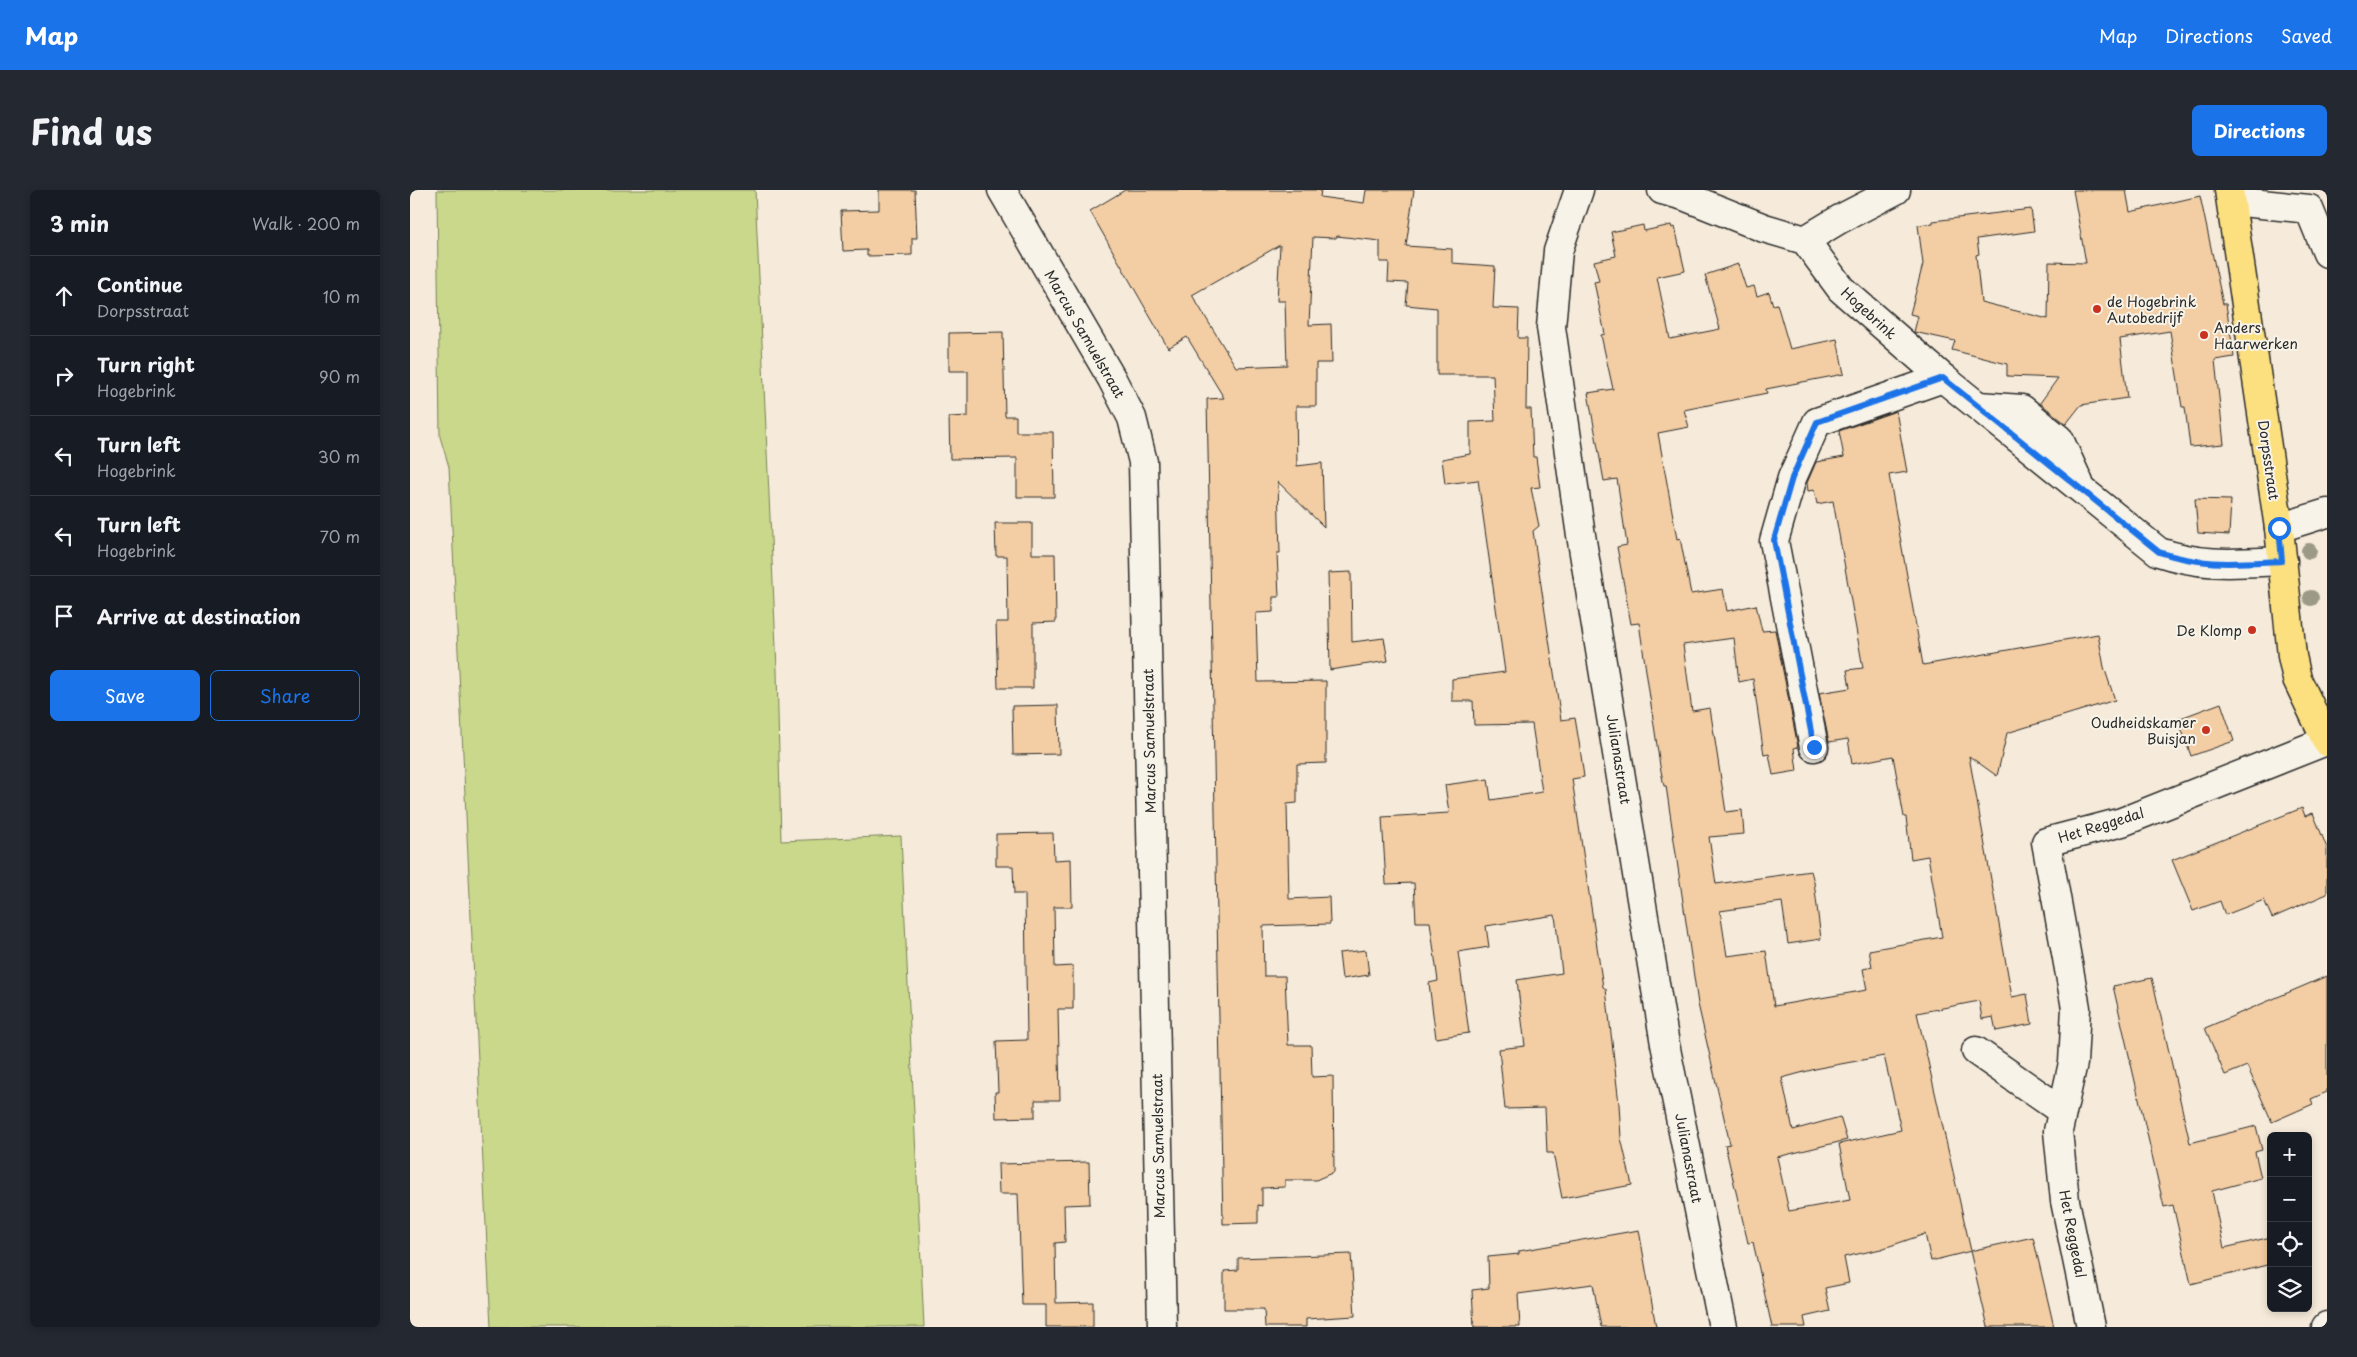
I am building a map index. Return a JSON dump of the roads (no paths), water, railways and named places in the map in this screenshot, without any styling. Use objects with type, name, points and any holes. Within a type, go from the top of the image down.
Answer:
[{"type":"main road","name":"Dorpsstraat","points":[[2230,196],[2279,528],[2297,679],[2326,742]]},
{"type":"street","name":"Marcus Samuelstraat","points":[[1002,190],[1112,379],[1132,418],[1143,462],[1162,1327]]},
{"type":"street","name":"Julianastraat","points":[[1579,190],[1558,251],[1551,327],[1580,529],[1665,1044],[1723,1327]]},
{"type":"street","points":[[1662,190],[1684,196],[1764,228],[1805,240],[1840,219],[1896,190]]},
{"type":"street","name":"Dorpsstraat","points":[[2230,196],[2318,205],[2327,254]]},
{"type":"street","name":"Hogebrink","points":[[1805,240],[1841,289],[1943,378],[2159,552],[2186,560],[2218,564],[2282,561]]},
{"type":"street","points":[[1814,747],[1774,540],[1792,478],[1817,422],[1943,378]]},
{"type":"street","points":[[2279,528],[2327,513]]},
{"type":"street","name":"Het Reggedal","points":[[2091,1327],[2065,1201],[2058,1131],[2073,1063],[2076,1008],[2046,842],[2122,822],[2326,742]]},
{"type":"street","points":[[1976,1051],[2062,1111]]},
{"type":"place","name":"de Hogebrink Autobedrijf","points":[[2097,309]]},
{"type":"place","name":"Anders Haarwerken","points":[[2204,335]]},
{"type":"place","name":"De Klomp","points":[[2252,630]]},
{"type":"place","name":"Oudheidskamer Buisjan","points":[[2206,730]]}]
